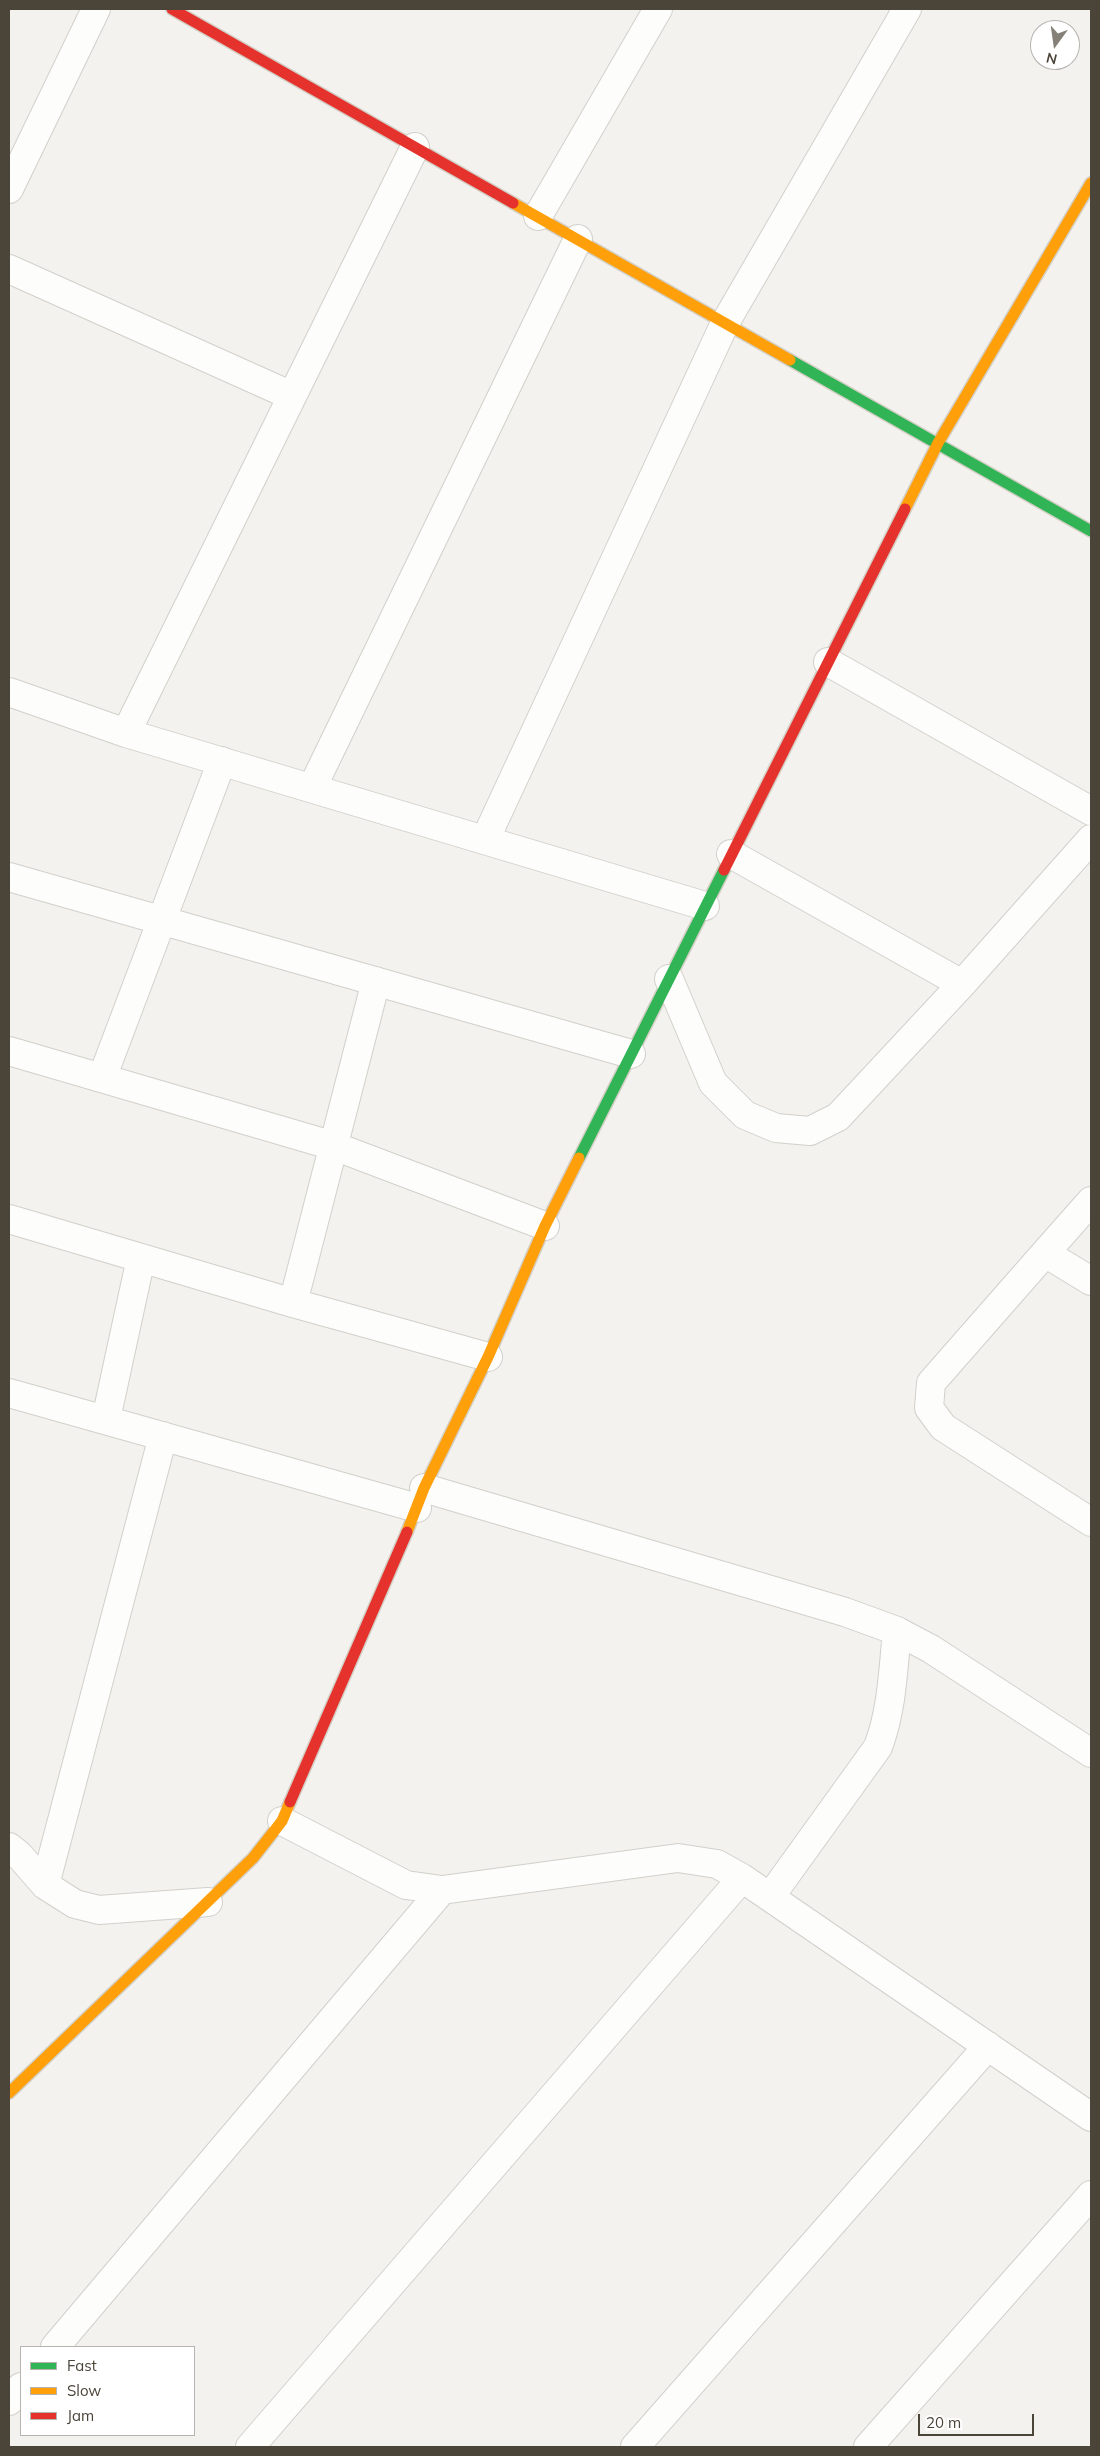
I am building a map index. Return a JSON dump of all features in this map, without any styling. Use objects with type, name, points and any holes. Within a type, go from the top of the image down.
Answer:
[{"type":"street","points":[[9,189],[96,9]]},
{"type":"street","points":[[172,9],[1091,531]]},
{"type":"street","points":[[538,216],[658,9]]},
{"type":"street","points":[[485,840],[725,323],[907,9]]},
{"type":"street","points":[[126,733],[415,147]]},
{"type":"street","points":[[9,2093],[253,1858],[282,1822],[421,1498],[488,1357],[545,1226],[938,443],[1091,183]]},
{"type":"street","points":[[312,788],[578,239]]},
{"type":"street","points":[[9,269],[292,396]]},
{"type":"street","points":[[828,662],[1091,811]]},
{"type":"street","points":[[9,692],[126,733],[705,906]]},
{"type":"street","points":[[102,1078],[222,761]]},
{"type":"street","points":[[669,979],[713,1083],[745,1115],[776,1128],[810,1131],[838,1117],[962,984],[1091,839]]},
{"type":"street","points":[[731,854],[962,984]]},
{"type":"street","points":[[9,877],[631,1054]]},
{"type":"street","points":[[293,1303],[376,981]]},
{"type":"street","points":[[9,1051],[334,1146],[545,1226]]},
{"type":"street","points":[[1091,1201],[931,1382],[929,1408],[943,1426],[1091,1522]]},
{"type":"street","points":[[9,1219],[293,1303],[488,1357]]},
{"type":"street","points":[[1045,1253],[1091,1282]]},
{"type":"street","points":[[106,1420],[141,1258]]},
{"type":"street","points":[[9,1393],[163,1436],[421,1498],[845,1612],[897,1631],[931,1649],[1091,1753]]},
{"type":"street","points":[[45,1885],[163,1436]]},
{"type":"street","points":[[770,1897],[878,1747],[886,1727],[891,1700],[897,1631]]},
{"type":"street","points":[[282,1822],[406,1885],[442,1890],[678,1858],[717,1864],[742,1878],[1091,2117]]},
{"type":"street","points":[[9,1847],[19,1855],[45,1885],[75,1904],[99,1910],[208,1902]]},
{"type":"street","points":[[250,2447],[742,1878]]},
{"type":"street","points":[[55,2346],[442,1890]]},
{"type":"street","points":[[647,2443],[988,2046]]},
{"type":"street","points":[[868,2447],[1091,2195]]},
{"type":"street","points":[[9,2401],[20,2388]]},
{"type":"traffic: fast","points":[[790,360],[1091,531]]},
{"type":"traffic: fast","points":[[579,1158],[724,870]]},
{"type":"traffic: slow","points":[[905,509],[938,443],[1091,183]]},
{"type":"traffic: slow","points":[[513,203],[790,360]]},
{"type":"traffic: slow","points":[[407,1532],[424,1488],[488,1357],[545,1226],[579,1158]]},
{"type":"traffic: slow","points":[[9,2093],[253,1858],[282,1821],[290,1802]]},
{"type":"traffic: jam","points":[[172,9],[513,203]]},
{"type":"traffic: jam","points":[[724,870],[905,509]]},
{"type":"traffic: jam","points":[[290,1802],[407,1532]]}]
